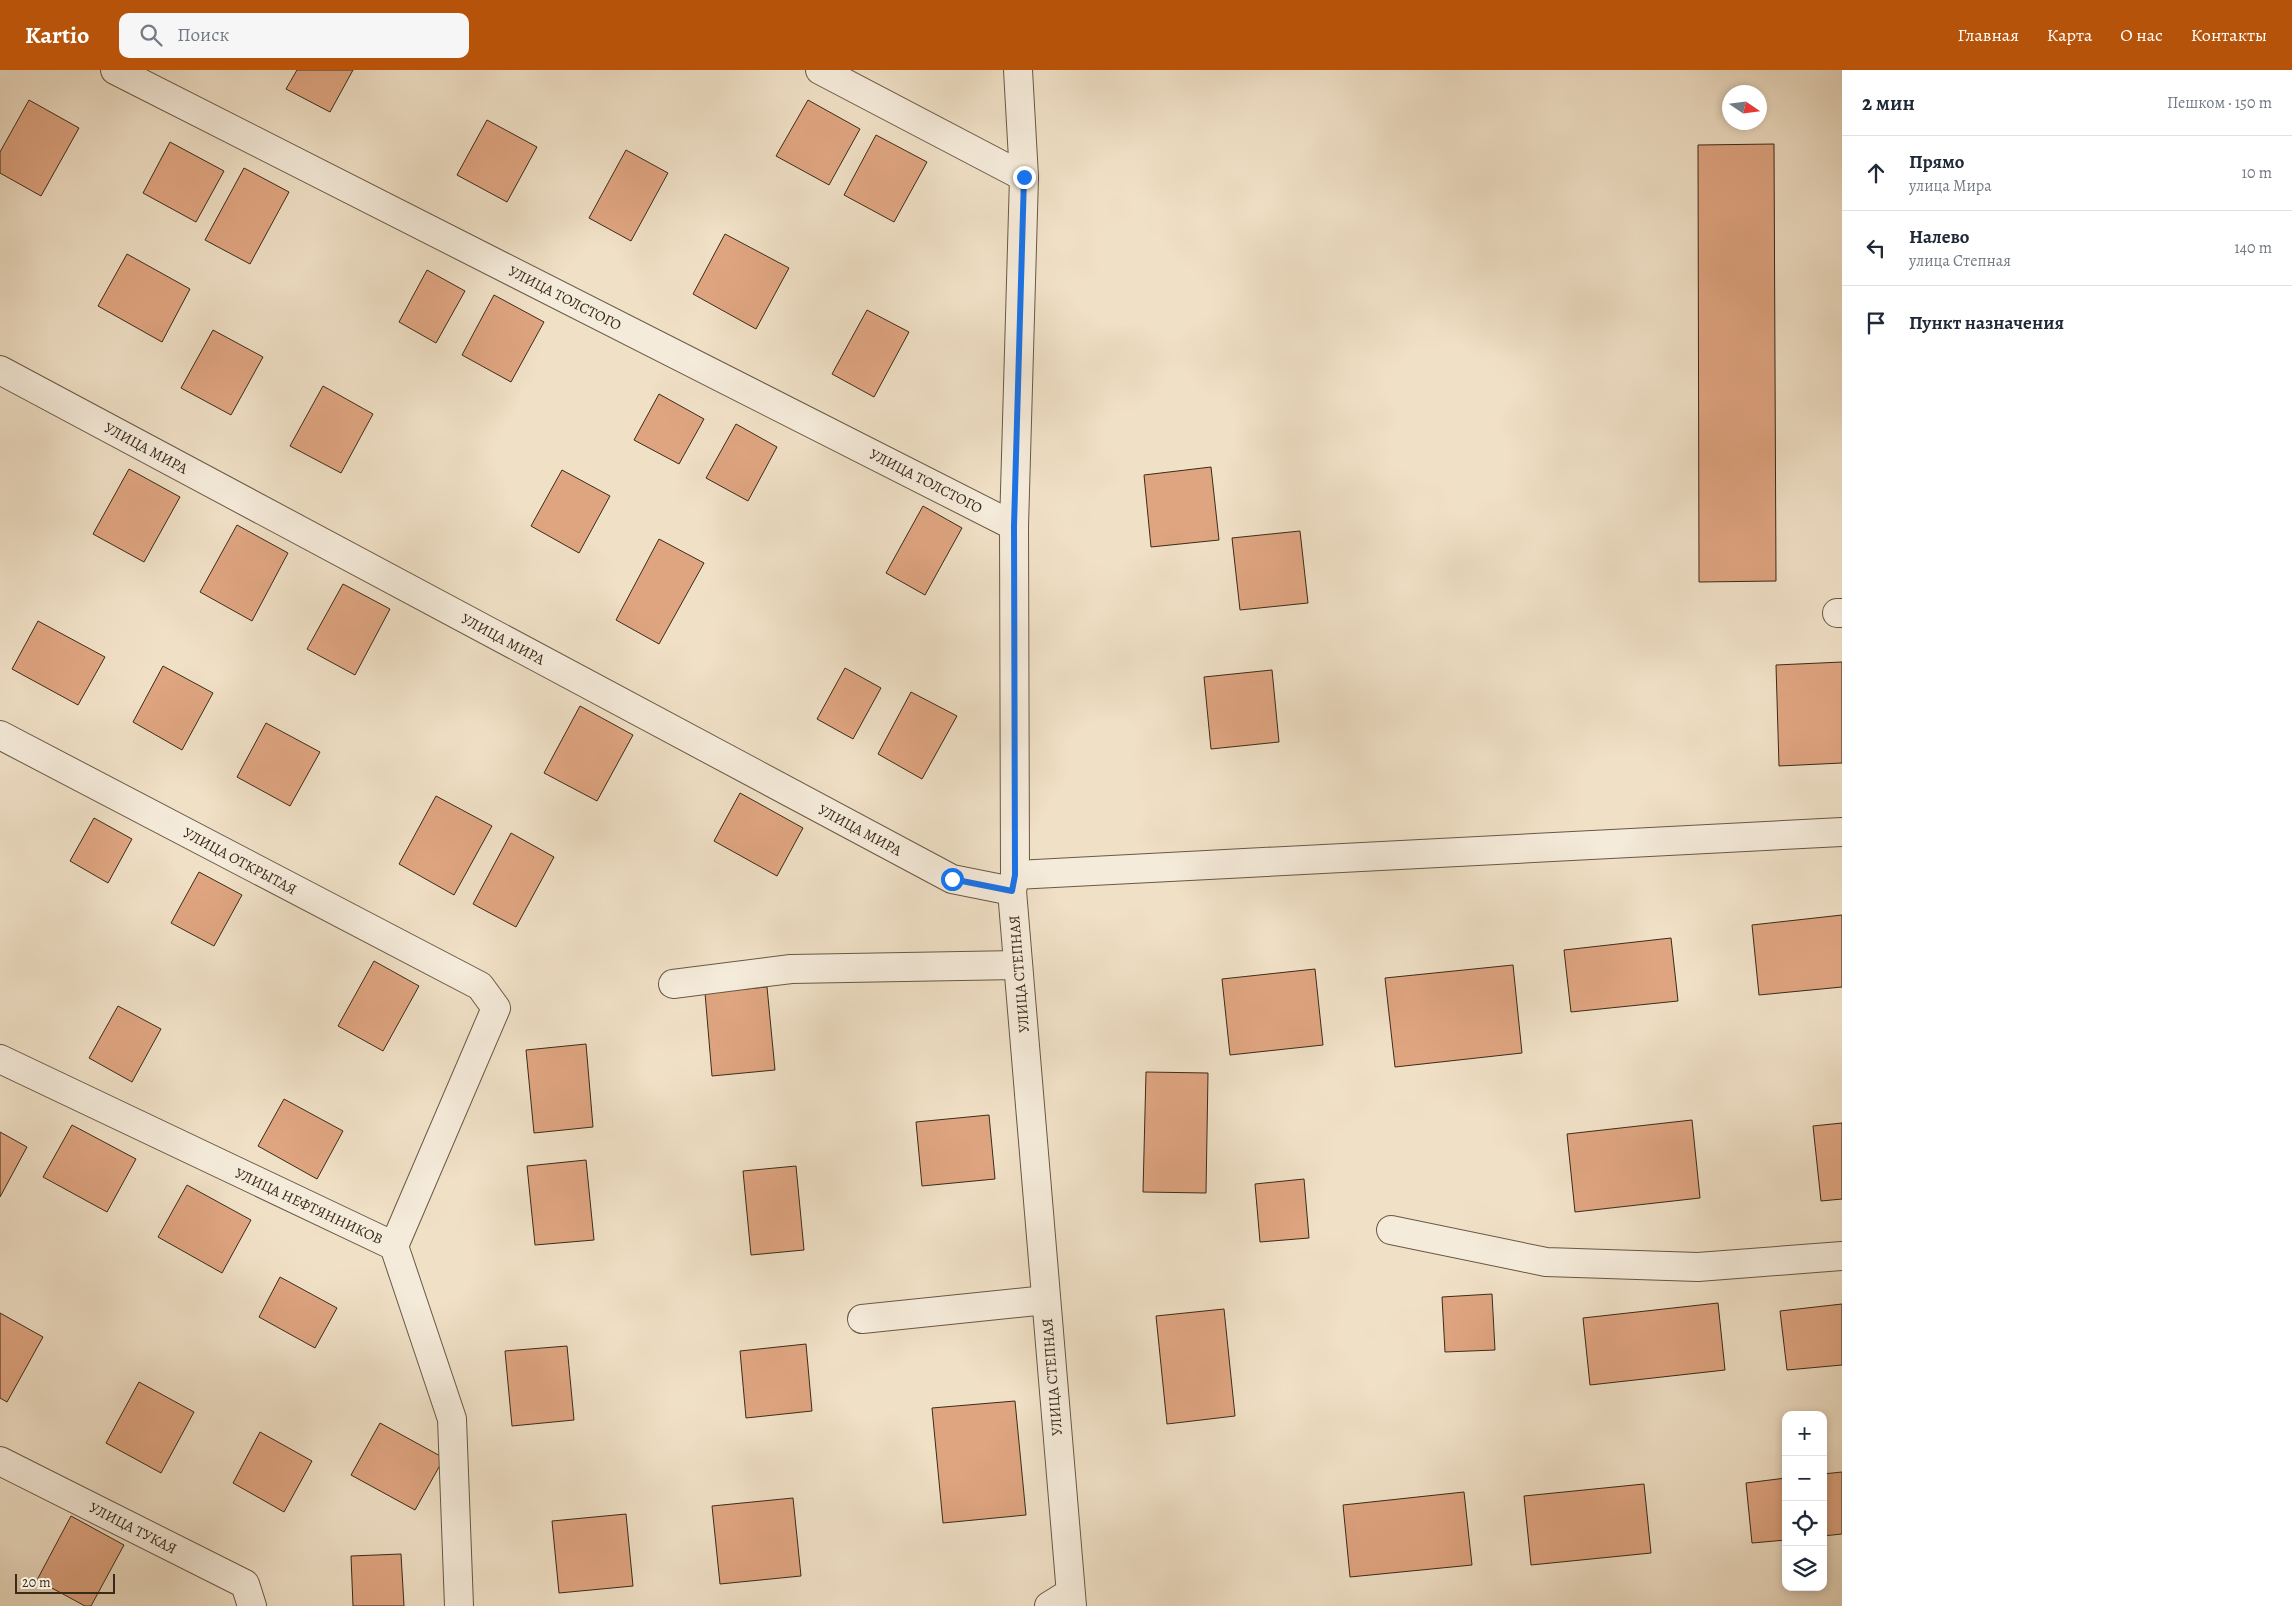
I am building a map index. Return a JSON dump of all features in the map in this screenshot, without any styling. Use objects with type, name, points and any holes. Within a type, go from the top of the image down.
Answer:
[{"type":"street","name":"УЛИЦА ТОЛСТОГО","points":[[115,70],[1014,526]]},
{"type":"street","points":[[820,70],[1024,177]]},
{"type":"street","name":"УЛИЦА СТЕПНАЯ","points":[[1018,70],[1024,177],[1014,526],[1014,883],[1018,965],[1046,1300],[1064,1602]]},
{"type":"street","name":"УЛИЦА МИРА","points":[[0,370],[952,879],[1014,883],[1842,832]]},
{"type":"street","name":"УЛИЦА ОТКРЫТАЯ","points":[[0,735],[480,986],[496,1008],[394,1246]]},
{"type":"street","points":[[673,984],[791,969],[1018,965]]},
{"type":"street","name":"УЛИЦА НЕФТЯННИКОВ","points":[[0,1059],[394,1246],[452,1419],[459,1606]]},
{"type":"street","points":[[1391,1230],[1546,1262],[1698,1267],[1842,1256]]},
{"type":"street","points":[[862,1319],[1046,1300]]},
{"type":"street","name":"УЛИЦА ТУКАЯ","points":[[0,1461],[246,1584],[252,1606]]},
{"type":"building","points":[[297,70],[353,70],[330,112],[286,89]]},
{"type":"building","points":[[29,100],[79,128],[41,196],[0,173],[0,152]]},
{"type":"building","points":[[808,100],[860,129],[829,185],[776,156]]},
{"type":"building","points":[[487,120],[537,147],[507,202],[457,175]]},
{"type":"building","points":[[876,135],[927,162],[894,222],[844,195]]},
{"type":"building","points":[[170,142],[224,171],[196,222],[143,193]]},
{"type":"building","points":[[1774,144],[1776,581],[1699,582],[1698,145]]},
{"type":"building","points":[[626,150],[668,173],[631,241],[589,218]]},
{"type":"building","points":[[244,168],[289,192],[250,264],[205,240]]},
{"type":"building","points":[[725,234],[789,268],[756,329],[693,294]]},
{"type":"building","points":[[127,254],[190,289],[162,342],[98,306]]},
{"type":"building","points":[[427,270],[465,291],[436,343],[399,322]]},
{"type":"building","points":[[494,295],[544,322],[511,382],[462,355]]},
{"type":"building","points":[[867,310],[909,332],[874,397],[832,374]]},
{"type":"building","points":[[213,330],[263,357],[231,415],[181,388]]},
{"type":"building","points":[[323,386],[373,414],[341,473],[290,446]]},
{"type":"building","points":[[659,394],[704,419],[679,464],[634,440]]},
{"type":"building","points":[[736,424],[777,447],[748,501],[706,478]]},
{"type":"building","points":[[1211,467],[1219,540],[1151,547],[1144,475]]},
{"type":"building","points":[[129,469],[180,497],[144,562],[93,534]]},
{"type":"building","points":[[562,470],[610,496],[579,553],[531,526]]},
{"type":"building","points":[[923,506],[962,528],[925,595],[886,573]]},
{"type":"building","points":[[237,525],[288,553],[252,621],[200,592]]},
{"type":"building","points":[[1300,531],[1308,603],[1240,610],[1232,538]]},
{"type":"building","points":[[659,539],[704,563],[659,644],[616,620]]},
{"type":"building","points":[[343,584],[390,609],[355,675],[307,649]]},
{"type":"building","points":[[38,621],[105,657],[78,705],[12,669]]},
{"type":"building","points":[[1842,662],[1842,763],[1779,766],[1776,665]]},
{"type":"building","points":[[163,666],[213,693],[182,750],[133,722]]},
{"type":"building","points":[[845,668],[881,688],[853,739],[817,719]]},
{"type":"building","points":[[1272,670],[1279,742],[1211,749],[1204,677]]},
{"type":"building","points":[[911,692],[957,716],[922,779],[878,754]]},
{"type":"building","points":[[580,706],[633,735],[597,801],[544,773]]},
{"type":"building","points":[[266,723],[320,752],[290,806],[237,777]]},
{"type":"building","points":[[740,793],[803,828],[777,876],[714,841]]},
{"type":"building","points":[[436,796],[492,826],[454,895],[399,864]]},
{"type":"building","points":[[94,818],[132,839],[108,883],[70,861]]},
{"type":"building","points":[[511,833],[554,857],[516,927],[473,904]]},
{"type":"building","points":[[199,872],[242,895],[214,946],[171,923]]},
{"type":"building","points":[[1842,915],[1842,987],[1759,995],[1752,925]]},
{"type":"building","points":[[1671,938],[1678,1001],[1571,1012],[1564,950]]},
{"type":"building","points":[[374,961],[419,986],[383,1051],[338,1026]]},
{"type":"building","points":[[1513,965],[1522,1053],[1395,1067],[1385,978]]},
{"type":"building","points":[[1315,969],[1323,1045],[1230,1055],[1222,979]]},
{"type":"building","points":[[767,987],[775,1070],[712,1076],[705,993]]},
{"type":"building","points":[[118,1006],[161,1029],[132,1082],[89,1058]]},
{"type":"building","points":[[586,1044],[593,1127],[534,1133],[526,1050]]},
{"type":"building","points":[[1146,1072],[1208,1073],[1206,1193],[1143,1192]]},
{"type":"building","points":[[284,1099],[343,1131],[317,1179],[258,1146]]},
{"type":"building","points":[[989,1115],[995,1179],[922,1186],[916,1122]]},
{"type":"building","points":[[1692,1120],[1700,1198],[1575,1212],[1567,1134]]},
{"type":"building","points":[[1842,1123],[1842,1199],[1821,1201],[1813,1126]]},
{"type":"building","points":[[72,1125],[136,1159],[107,1212],[43,1177]]},
{"type":"building","points":[[0,1132],[27,1147],[0,1197]]},
{"type":"building","points":[[586,1160],[594,1240],[535,1245],[527,1166]]},
{"type":"building","points":[[796,1166],[804,1250],[751,1255],[743,1171]]},
{"type":"building","points":[[1304,1179],[1309,1238],[1260,1242],[1255,1184]]},
{"type":"building","points":[[187,1185],[251,1220],[222,1273],[158,1237]]},
{"type":"building","points":[[280,1277],[337,1308],[315,1348],[259,1317]]},
{"type":"building","points":[[1492,1294],[1495,1350],[1445,1352],[1442,1297]]},
{"type":"building","points":[[1718,1303],[1725,1370],[1590,1385],[1583,1318]]},
{"type":"building","points":[[1842,1304],[1842,1365],[1787,1370],[1780,1311]]},
{"type":"building","points":[[1224,1309],[1235,1416],[1167,1424],[1156,1316]]},
{"type":"building","points":[[0,1313],[43,1337],[7,1402],[0,1398]]},
{"type":"building","points":[[806,1344],[812,1411],[746,1418],[740,1351]]},
{"type":"building","points":[[567,1346],[574,1420],[512,1426],[505,1351]]},
{"type":"building","points":[[139,1382],[194,1412],[161,1473],[106,1443]]},
{"type":"building","points":[[1015,1401],[1026,1515],[943,1523],[932,1408]]},
{"type":"building","points":[[380,1423],[444,1458],[415,1510],[351,1475]]},
{"type":"building","points":[[260,1432],[312,1461],[284,1512],[233,1483]]},
{"type":"building","points":[[1842,1472],[1842,1534],[1827,1536],[1827,1474]]},
{"type":"building","points":[[1782,1478],[1782,1540],[1752,1543],[1746,1483]]},
{"type":"building","points":[[1644,1484],[1651,1553],[1531,1565],[1524,1496]]},
{"type":"building","points":[[1464,1492],[1472,1565],[1350,1577],[1343,1505]]},
{"type":"building","points":[[793,1498],[801,1576],[720,1584],[712,1506]]},
{"type":"building","points":[[626,1514],[633,1586],[559,1593],[552,1521]]},
{"type":"building","points":[[71,1516],[124,1545],[91,1606],[85,1606],[37,1580]]},
{"type":"building","points":[[401,1554],[404,1606],[353,1606],[351,1556]]},
{"type":"route","points":[[952,879],[1012,891],[1015,875],[1014,526],[1024,177]]}]
